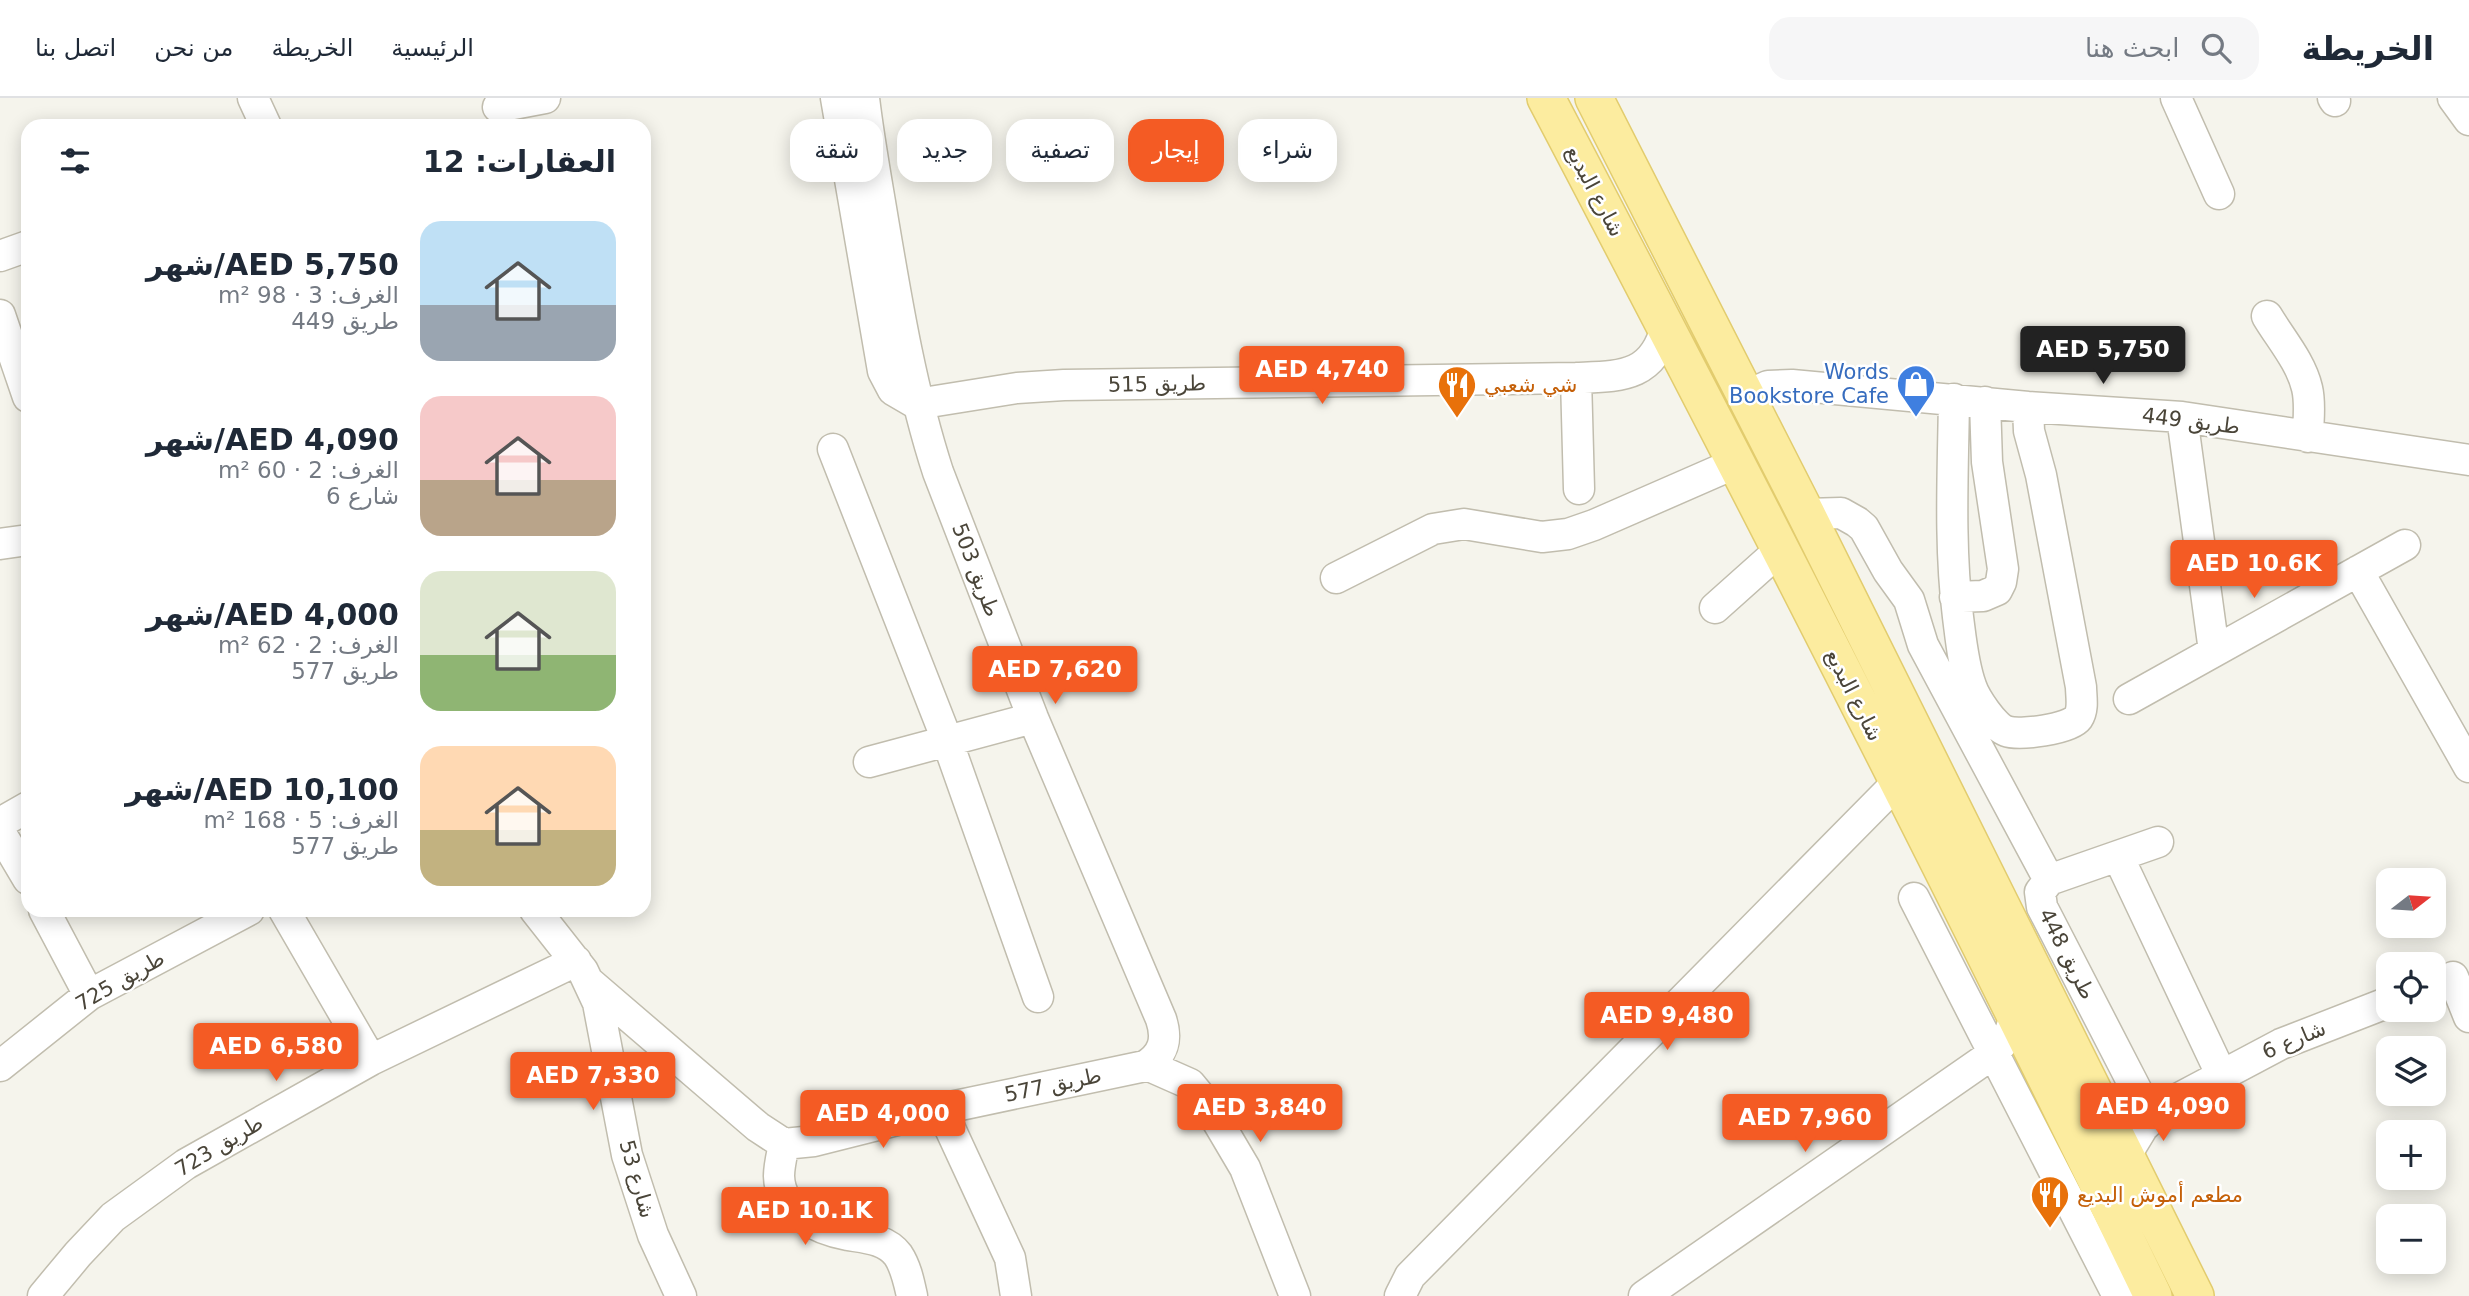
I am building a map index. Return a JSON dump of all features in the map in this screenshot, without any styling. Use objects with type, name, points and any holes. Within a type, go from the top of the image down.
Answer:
[{"type":"main road","name":"شارع البديع","points":[[1546,98],[1898,782],[2034,1051],[2153,1296]]},
{"type":"main road","name":"شارع البديع","points":[[1594,98],[1806,514],[2195,1296]]},
{"type":"street","points":[[253,98],[263,119]]},
{"type":"street","points":[[499,110],[545,98]]},
{"type":"street","points":[[836,98],[883,371],[893,390],[917,404]]},
{"type":"street","name":"طريق 503","points":[[864,98],[896,296],[917,404],[938,472],[1033,718],[1161,1020],[1164,1030],[1161,1052],[1147,1065]]},
{"type":"street","points":[[2176,98],[2219,194]]},
{"type":"street","points":[[2453,98],[2469,120]]},
{"type":"street","points":[[0,256],[21,248]]},
{"type":"street","points":[[0,315],[21,376]]},
{"type":"street","points":[[2267,316],[2299,369],[2295,399],[2308,437]]},
{"type":"street","name":"طريق 515","points":[[917,404],[1017,388],[1064,385],[1576,378],[1623,375],[1633,372],[1650,359],[1658,350],[1666,327]]},
{"type":"street","points":[[1576,378],[1579,489]]},
{"type":"street","name":"طريق 449","points":[[1746,396],[1768,386],[1792,385],[2028,407],[2182,417],[2469,460]]},
{"type":"street","points":[[1954,399],[1953,539],[1955,597],[1961,646],[1972,687],[1987,713],[2006,731],[2024,733],[2068,726],[2077,719],[2081,708],[2081,687],[2041,475],[2029,431],[2028,407]]},
{"type":"street","points":[[1955,597],[1983,596],[1997,590],[2001,582],[2003,569],[1987,463],[1985,402]]},
{"type":"street","points":[[2182,417],[2214,651]]},
{"type":"street","points":[[833,449],[947,740],[1038,997]]},
{"type":"street","points":[[1336,578],[1433,529],[1448,525],[1481,525],[1542,537],[1568,534],[1736,463]]},
{"type":"street","points":[[1806,514],[1841,513],[1864,528],[1888,571],[1909,600],[1923,645],[2049,880]]},
{"type":"street","points":[[0,544],[21,541]]},
{"type":"street","points":[[2129,699],[2405,545]]},
{"type":"street","points":[[1715,608],[1780,550]]},
{"type":"street","points":[[2358,571],[2469,766]]},
{"type":"street","points":[[869,762],[1033,718]]},
{"type":"street","points":[[1400,1296],[1410,1276],[1898,782]]},
{"type":"street","points":[[0,823],[21,811]]},
{"type":"street","points":[[0,832],[21,867]]},
{"type":"street","name":"طريق 448","points":[[2152,1100],[2042,907],[2040,892],[2049,880],[2158,842]]},
{"type":"street","points":[[2118,856],[2221,1074]]},
{"type":"street","points":[[1914,898],[2118,1296]]},
{"type":"street","points":[[48,917],[89,995]]},
{"type":"street","name":"طريق 725","points":[[0,1066],[89,995],[235,917]]},
{"type":"street","points":[[288,917],[371,1060]]},
{"type":"street","name":"شارع 53","points":[[541,917],[583,972],[598,1003],[627,1155],[653,1235],[681,1296]]},
{"type":"street","points":[[583,972],[758,1126],[784,1143],[779,1175],[783,1194],[794,1213],[821,1226],[887,1245],[902,1263],[912,1296]]},
{"type":"street","name":"طريق 723","points":[[43,1296],[113,1217],[196,1158],[371,1060],[583,972]]},
{"type":"street","points":[[2452,977],[2469,1017]]},
{"type":"street","name":"شارع 6","points":[[2104,1110],[2135,1109],[2221,1074],[2281,1044],[2376,1007]]},
{"type":"street","points":[[1644,1296],[1994,1053],[2010,1035],[2015,1013]]},
{"type":"street","points":[[1994,1053],[2014,1048],[2034,1051]]},
{"type":"street","points":[[1147,1065],[1189,1084],[1209,1107],[1245,1168],[1295,1296]]},
{"type":"street","name":"طريق 577","points":[[784,1143],[814,1141],[941,1108],[1147,1065]]},
{"type":"street","name":"شارع 6","points":[[2126,1155],[2143,1128],[2152,1100]]},
{"type":"street","points":[[941,1108],[1010,1258],[1016,1296]]},
{"type":"place","name":"Words Bookstore Cafe","points":[[1916,418]]},
{"type":"place","name":"شي شعبي","points":[[1457,419]]},
{"type":"place","name":"مطعم أموش البديع","points":[[2050,1229]]}]
